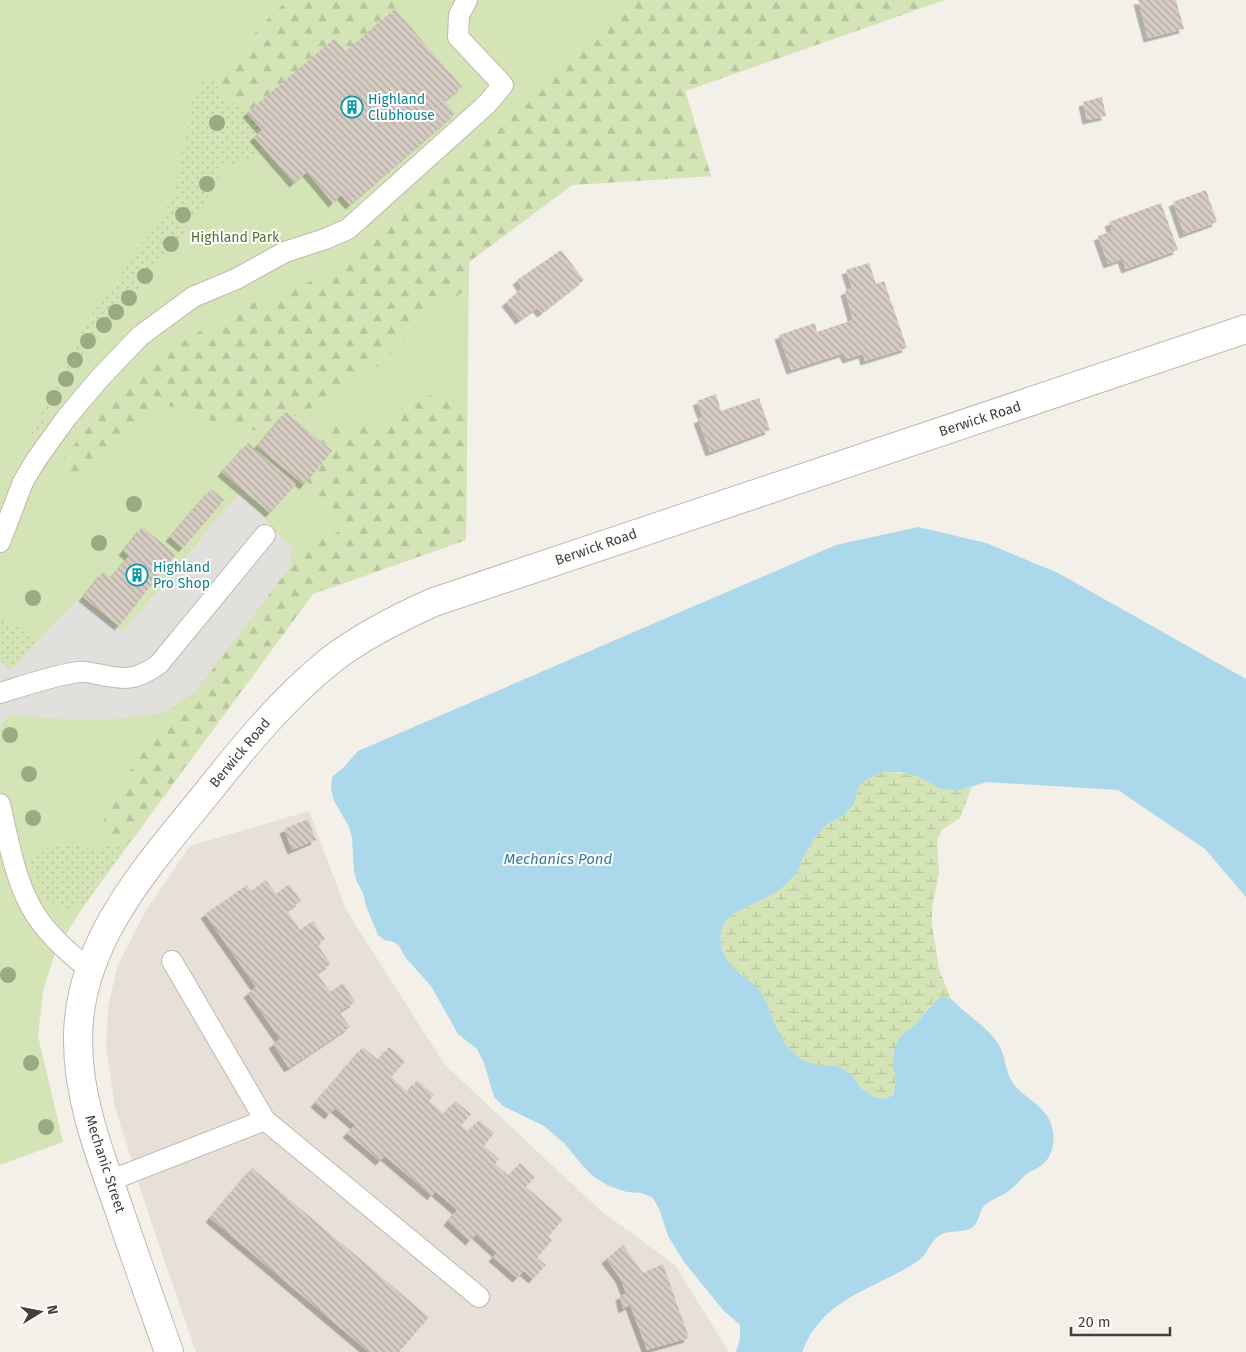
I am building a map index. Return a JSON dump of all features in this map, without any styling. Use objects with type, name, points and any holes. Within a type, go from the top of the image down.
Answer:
[{"type":"street","name":"Berwick Road","points":[[91,970],[115,914],[131,890],[248,742],[316,672],[345,650],[391,622],[454,595],[1246,329]]},
{"type":"street","name":"Mechanic Street","points":[[91,970],[78,1028],[82,1088],[90,1121],[109,1181],[169,1352]]},
{"type":"lane","points":[[0,542],[23,482],[36,460],[67,416],[140,336],[193,296],[236,279],[285,252],[325,239],[348,229],[487,104],[503,85],[458,37],[459,15],[467,0]]},
{"type":"lane","points":[[0,692],[48,678],[81,671],[117,678],[134,678],[147,672],[159,664],[265,535]]},
{"type":"lane","points":[[0,804],[20,884],[32,908],[48,931],[73,956],[91,970]]},
{"type":"lane","points":[[172,961],[265,1120],[479,1297]]},
{"type":"lane","points":[[109,1181],[265,1120]]},
{"type":"shaded area","points":[[240,492],[292,548],[290,567],[195,692],[164,712],[105,720],[75,720],[15,715],[6,718],[0,727],[0,660],[8,668],[13,668],[78,598],[123,632]]},
{"type":"shaded area","points":[[309,811],[346,910],[445,1065],[601,1211],[675,1265],[729,1352],[196,1352],[149,1216],[115,1107],[106,1048],[108,1007],[118,965],[146,910],[190,846]]},
{"type":"green space","name":"Highland Park","points":[[0,0],[944,0],[685,91],[711,176],[572,185],[469,262],[466,540],[313,594],[85,904],[56,950],[43,991],[38,1036],[63,1142],[0,1165]]},
{"type":"green space","points":[[290,0],[406,0],[346,51],[334,39],[247,113],[224,97],[213,79],[275,11]]},
{"type":"green space","points":[[635,0],[944,0],[685,91],[711,176],[572,185],[469,262],[468,289],[441,306],[371,372],[323,402],[292,417],[285,412],[270,430],[239,430],[167,405],[73,489],[65,481],[58,465],[131,379],[181,342],[242,307],[344,269]]},
{"type":"green space","points":[[213,79],[224,97],[247,113],[262,130],[264,148],[242,163],[225,164],[216,185],[183,234],[132,300],[82,354],[36,436],[31,438],[87,319],[104,299],[116,289],[124,264],[158,225],[175,192],[194,94],[203,81]]},
{"type":"green space","points":[[425,394],[467,404],[466,540],[313,594],[125,848],[108,845],[103,834],[105,811],[140,756],[168,728],[175,705],[195,692],[290,567],[292,548],[340,531],[340,521],[307,481],[332,451],[320,440],[334,423],[353,421],[371,423],[391,419],[406,401]]},
{"type":"green space","points":[[0,621],[20,628],[36,643],[13,668],[8,668],[0,660]]},
{"type":"green space","points":[[883,772],[915,776],[944,789],[955,790],[972,787],[960,818],[942,830],[937,840],[939,872],[932,908],[932,924],[939,969],[951,999],[941,998],[929,1007],[916,1025],[902,1034],[893,1061],[896,1085],[892,1095],[884,1099],[874,1097],[861,1088],[851,1074],[838,1066],[816,1065],[801,1059],[786,1045],[776,1027],[767,1003],[744,976],[732,967],[722,951],[720,936],[725,921],[739,910],[781,889],[797,873],[804,855],[816,836],[828,824],[844,815],[854,804],[858,788],[867,779]]},
{"type":"green space","points":[[75,843],[95,850],[108,845],[125,848],[85,904],[69,908],[58,908],[40,892],[29,862],[48,848]]},
{"type":"water","name":"Mechanics Pond","points":[[918,527],[986,543],[1058,573],[1246,679],[1246,897],[1205,849],[1118,790],[987,782],[957,791],[939,788],[919,777],[900,772],[883,772],[867,779],[858,788],[854,804],[844,815],[828,824],[816,836],[804,855],[797,873],[781,889],[739,910],[725,921],[720,936],[722,951],[732,967],[757,987],[767,1003],[776,1027],[786,1045],[801,1059],[816,1065],[838,1066],[851,1074],[861,1088],[874,1097],[884,1099],[893,1095],[895,1080],[893,1060],[900,1037],[915,1025],[941,997],[951,999],[985,1028],[999,1045],[1011,1080],[1022,1093],[1041,1109],[1051,1122],[1054,1140],[1052,1150],[1042,1165],[1025,1175],[1009,1191],[985,1205],[977,1223],[973,1227],[940,1235],[918,1261],[836,1307],[811,1333],[802,1352],[736,1352],[740,1339],[740,1325],[724,1311],[684,1262],[668,1236],[660,1211],[653,1198],[642,1193],[627,1192],[609,1186],[594,1177],[564,1143],[544,1126],[503,1106],[494,1097],[484,1063],[477,1049],[458,1034],[431,986],[405,957],[399,946],[378,935],[366,906],[363,893],[357,882],[354,871],[352,837],[348,825],[334,801],[331,789],[332,777],[358,751],[836,545]]},
{"type":"building","points":[[1138,0],[1176,0],[1184,29],[1148,38]]},
{"type":"building","name":"Highland Clubhouse","points":[[395,9],[462,87],[445,101],[455,114],[350,205],[341,195],[333,203],[307,172],[294,183],[254,137],[262,130],[247,113],[334,39],[346,51]]},
{"type":"building","points":[[1102,97],[1106,116],[1087,120],[1083,102]]},
{"type":"building","points":[[1206,190],[1217,222],[1184,234],[1173,202]]},
{"type":"building","points":[[1161,203],[1178,250],[1126,269],[1122,259],[1108,264],[1098,236],[1112,231],[1109,222]]},
{"type":"building","points":[[561,250],[584,280],[542,313],[537,308],[520,320],[506,302],[522,288],[517,280]]},
{"type":"building","points":[[869,263],[876,284],[884,281],[907,348],[865,361],[863,354],[847,359],[844,353],[791,370],[779,335],[815,323],[817,332],[853,320],[845,291],[852,288],[846,270]]},
{"type":"building","points":[[716,394],[721,411],[759,398],[770,430],[710,452],[698,419],[703,417],[697,401]]},
{"type":"building","points":[[286,412],[332,451],[304,485],[257,446]]},
{"type":"building","points":[[248,443],[296,484],[270,513],[222,472]]},
{"type":"building","points":[[211,489],[224,500],[183,548],[170,537]]},
{"type":"building","name":"Highland Pro Shop","points":[[142,527],[176,554],[119,626],[83,597],[103,572],[111,578],[129,556],[123,551]]},
{"type":"building","points":[[308,819],[316,840],[292,850],[284,829]]},
{"type":"building","points":[[266,880],[276,894],[289,884],[301,901],[287,911],[300,930],[313,921],[325,939],[317,944],[331,964],[317,973],[330,992],[343,983],[355,1002],[339,1012],[350,1027],[289,1068],[273,1044],[280,1039],[248,993],[256,987],[205,914],[247,885],[251,891]]},
{"type":"building","points":[[363,1047],[378,1060],[389,1047],[405,1061],[391,1077],[408,1092],[417,1080],[434,1095],[429,1101],[444,1114],[455,1101],[471,1114],[461,1125],[468,1131],[479,1120],[494,1133],[484,1146],[499,1159],[495,1164],[509,1176],[520,1163],[535,1177],[526,1187],[563,1219],[548,1237],[552,1240],[537,1258],[546,1265],[533,1279],[524,1271],[517,1278],[493,1257],[497,1253],[476,1234],[470,1241],[448,1221],[457,1210],[435,1191],[432,1196],[385,1156],[380,1161],[347,1133],[355,1125],[335,1108],[329,1115],[315,1103]]},
{"type":"building","points":[[252,1168],[429,1317],[399,1352],[369,1352],[210,1218]]},
{"type":"building","points":[[623,1245],[643,1273],[663,1264],[689,1338],[647,1350],[630,1305],[623,1309],[620,1296],[626,1293],[620,1278],[606,1259]]},
{"type":"place","name":"Highland Clubhouse","points":[[352,107]]},
{"type":"place","name":"Highland Pro Shop","points":[[137,575]]}]
